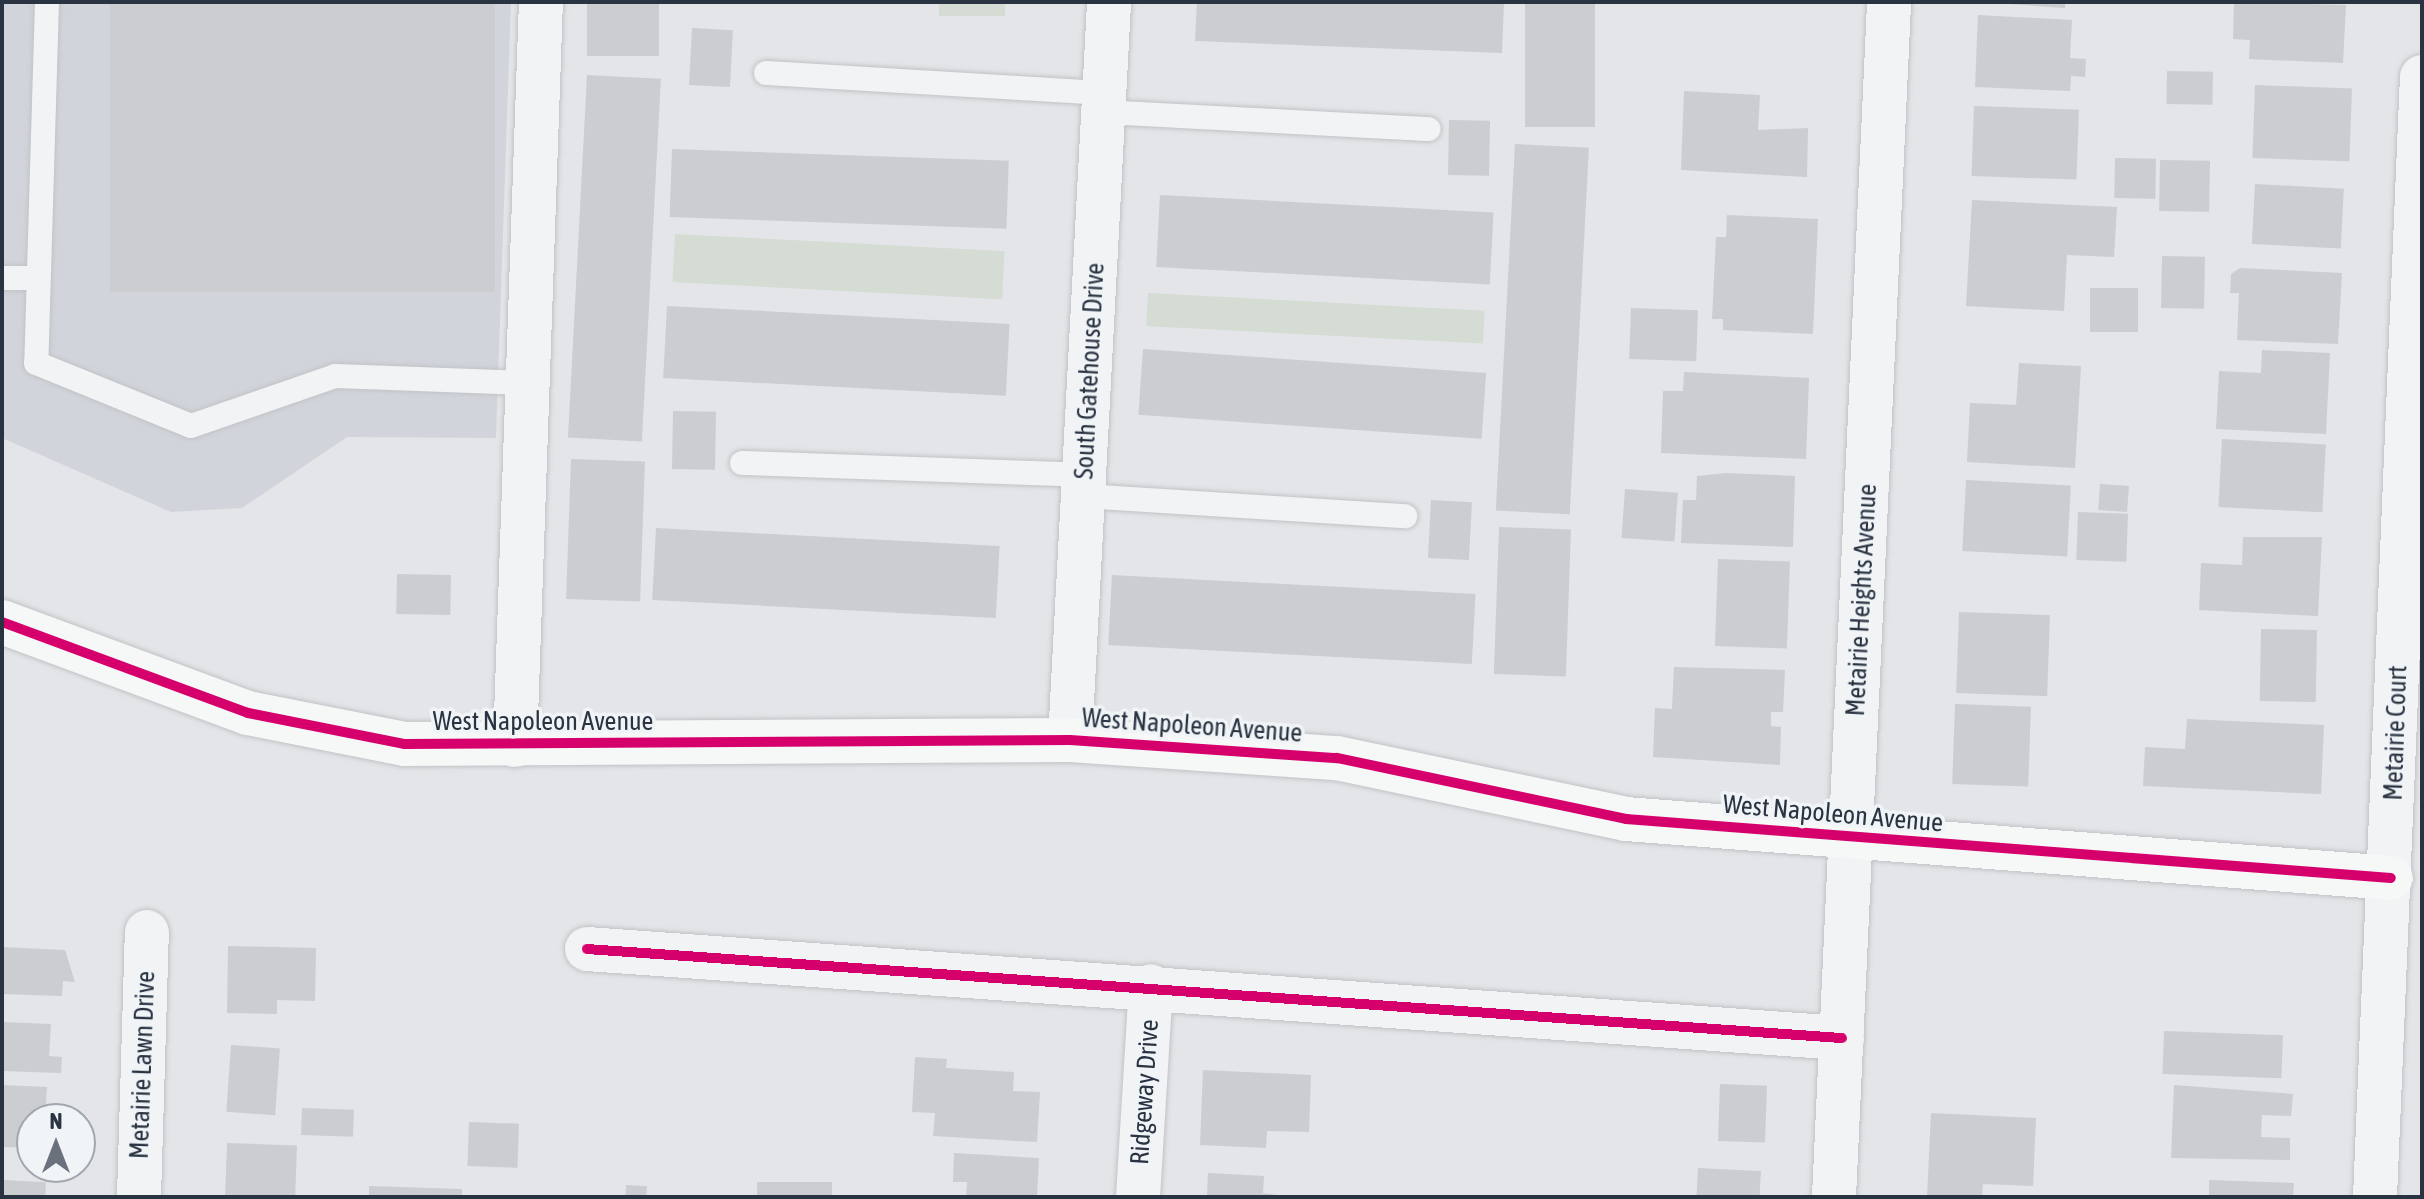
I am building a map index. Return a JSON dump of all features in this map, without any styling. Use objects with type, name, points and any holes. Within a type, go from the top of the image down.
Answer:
[{"type":"street","points":[[515,745],[541,2]]},
{"type":"street","name":"South Gatehouse Drive","points":[[1070,740],[1109,2]]},
{"type":"street","name":"Metairie Heights Avenue","points":[[1834,1197],[1889,2]]},
{"type":"street","name":"Metairie Court","points":[[2375,1197],[2391,878],[2422,77]]},
{"type":"street","name":"West Napoleon Avenue","points":[[2,622],[248,713],[404,744],[1070,740],[1337,758],[1626,819],[2391,878]]},
{"type":"street","name":"Metairie Lawn Drive","points":[[139,1197],[147,932]]},
{"type":"street","points":[[587,949],[1151,986],[1842,1038]]},
{"type":"street","name":"Ridgeway Drive","points":[[1138,1197],[1151,986]]},
{"type":"lane","points":[[47,2],[36,363],[191,426],[335,376],[528,383]]},
{"type":"lane","points":[[766,73],[1429,129]]},
{"type":"lane","points":[[2,278],[38,278]]},
{"type":"lane","points":[[742,463],[1084,486],[1405,516]]},
{"type":"shaded area","points":[[2,2],[511,2],[496,438],[347,437],[242,508],[171,512],[2,438]]},
{"type":"shaded area","points":[[939,2],[1005,2],[1005,16],[939,16]]},
{"type":"shaded area","points":[[675,234],[1005,251],[1002,299],[672,282]]},
{"type":"shaded area","points":[[1148,293],[1485,311],[1483,344],[1146,326]]},
{"type":"building","points":[[110,2],[495,2],[495,292],[110,292]]},
{"type":"building","points":[[587,2],[659,2],[659,56],[587,56]]},
{"type":"building","points":[[1197,2],[1504,2],[1502,53],[1195,41]]},
{"type":"building","points":[[1525,2],[1595,2],[1595,127],[1525,127]]},
{"type":"building","points":[[1979,2],[2065,2],[2065,8]]},
{"type":"building","points":[[2234,2],[2346,5],[2343,63],[2249,59],[2250,40],[2233,39]]},
{"type":"building","points":[[1978,15],[2072,20],[2070,58],[2086,59],[2085,77],[2071,76],[2070,91],[1975,87]]},
{"type":"building","points":[[692,28],[733,30],[730,87],[689,85]]},
{"type":"building","points":[[2167,71],[2213,72],[2212,105],[2166,104]]},
{"type":"building","points":[[587,75],[661,79],[642,441],[568,438]]},
{"type":"building","points":[[2255,85],[2352,88],[2349,161],[2252,158]]},
{"type":"building","points":[[1684,91],[1760,95],[1758,130],[1808,128],[1807,177],[1681,170]]},
{"type":"building","points":[[1974,106],[2079,110],[2076,180],[1972,176]]},
{"type":"building","points":[[1449,120],[1490,121],[1489,176],[1448,175]]},
{"type":"building","points":[[1515,144],[1589,148],[1570,514],[1496,510]]},
{"type":"building","points":[[672,149],[1009,161],[1006,229],[670,217]]},
{"type":"building","points":[[2115,158],[2156,159],[2155,199],[2114,198]]},
{"type":"building","points":[[2160,160],[2210,161],[2209,212],[2159,211]]},
{"type":"building","points":[[2255,184],[2344,189],[2341,249],[2252,244]]},
{"type":"building","points":[[1160,195],[1494,212],[1490,284],[1156,267]]},
{"type":"building","points":[[1972,200],[2117,207],[2114,257],[2067,255],[2064,311],[1966,306]]},
{"type":"building","points":[[1727,215],[1818,219],[1813,334],[1723,330],[1723,319],[1712,319],[1716,237],[1726,237]]},
{"type":"building","points":[[2162,256],[2205,257],[2204,309],[2161,308]]},
{"type":"building","points":[[2240,268],[2342,273],[2338,344],[2237,340],[2239,293],[2230,293],[2231,274]]},
{"type":"building","points":[[2090,288],[2138,288],[2138,332],[2090,332]]},
{"type":"building","points":[[667,306],[1010,324],[1006,396],[663,378]]},
{"type":"building","points":[[1631,308],[1698,310],[1696,361],[1629,359]]},
{"type":"building","points":[[1143,349],[1486,373],[1482,439],[1138,415]]},
{"type":"building","points":[[2262,350],[2330,353],[2326,434],[2216,429],[2219,371],[2261,373]]},
{"type":"building","points":[[2019,363],[2081,366],[2075,468],[1967,462],[1970,403],[2016,405]]},
{"type":"building","points":[[1684,372],[1809,378],[1806,459],[1661,453],[1663,391],[1683,391]]},
{"type":"building","points":[[673,411],[716,412],[715,470],[672,469]]},
{"type":"building","points":[[2222,439],[2326,444],[2322,512],[2218,507]]},
{"type":"building","points":[[571,459],[645,462],[640,601],[566,599]]},
{"type":"building","points":[[1726,473],[1795,476],[1793,547],[1681,543],[1683,500],[1696,500],[1697,476]]},
{"type":"building","points":[[1966,480],[2071,485],[2067,556],[1962,551]]},
{"type":"building","points":[[2100,484],[2129,486],[2127,512],[2098,510]]},
{"type":"building","points":[[1625,489],[1678,493],[1674,542],[1622,538]]},
{"type":"building","points":[[1431,500],[1472,502],[1469,560],[1428,558]]},
{"type":"building","points":[[2078,512],[2128,514],[2126,562],[2076,560]]},
{"type":"building","points":[[1499,527],[1571,530],[1566,676],[1494,674]]},
{"type":"building","points":[[656,528],[1000,546],[996,618],[652,600]]},
{"type":"building","points":[[2243,537],[2322,537],[2318,616],[2199,610],[2201,563],[2242,565]]},
{"type":"building","points":[[1718,559],[1790,562],[1787,648],[1715,646]]},
{"type":"building","points":[[397,574],[451,575],[450,615],[396,614]]},
{"type":"building","points":[[1112,575],[1476,594],[1472,664],[1108,645]]},
{"type":"building","points":[[1959,612],[2050,615],[2047,696],[1956,693]]},
{"type":"building","points":[[2261,629],[2317,630],[2316,702],[2260,701]]},
{"type":"building","points":[[1674,667],[1785,670],[1783,712],[1771,712],[1771,726],[1781,727],[1780,765],[1653,757],[1655,708],[1672,709]]},
{"type":"building","points":[[1955,704],[2031,707],[2028,787],[1952,784]]},
{"type":"building","points":[[2187,719],[2324,725],[2321,794],[2143,786],[2145,747],[2185,749]]},
{"type":"building","points":[[228,946],[316,948],[315,1001],[277,1000],[277,1014],[227,1013]]},
{"type":"building","points":[[2,947],[65,950],[75,982],[63,981],[62,996],[2,994]]},
{"type":"building","points":[[2,1022],[51,1024],[49,1056],[62,1057],[61,1073],[2,1071]]},
{"type":"building","points":[[2164,1031],[2283,1035],[2281,1078],[2162,1074]]},
{"type":"building","points":[[231,1045],[280,1048],[275,1115],[226,1112]]},
{"type":"building","points":[[915,1057],[947,1059],[946,1068],[1014,1072],[1013,1091],[1040,1092],[1037,1142],[933,1136],[935,1113],[912,1112]]},
{"type":"building","points":[[1203,1070],[1311,1075],[1309,1132],[1267,1131],[1266,1148],[1200,1145]]},
{"type":"building","points":[[1720,1084],[1767,1086],[1765,1143],[1718,1141]]},
{"type":"building","points":[[2,1085],[47,1087],[46,1103],[16,1103],[16,1147],[2,1147]]},
{"type":"building","points":[[2174,1085],[2293,1094],[2291,1116],[2262,1115],[2261,1137],[2290,1138],[2290,1160],[2171,1158]]},
{"type":"building","points":[[302,1108],[354,1110],[353,1137],[301,1135]]},
{"type":"building","points":[[1931,1113],[2036,1118],[2033,1186],[1983,1184],[1982,1197],[1927,1197]]},
{"type":"building","points":[[469,1122],[519,1124],[517,1168],[467,1166]]},
{"type":"building","points":[[227,1143],[297,1145],[295,1197],[225,1197]]},
{"type":"building","points":[[954,1153],[1039,1158],[1037,1197],[966,1197],[967,1182],[953,1182]]},
{"type":"building","points":[[1698,1168],[1761,1171],[1760,1197],[1696,1197]]},
{"type":"building","points":[[1208,1173],[1264,1176],[1263,1193],[1294,1197],[1207,1197]]},
{"type":"building","points":[[2,1180],[46,1183],[45,1197],[2,1197]]},
{"type":"building","points":[[2209,1180],[2294,1183],[2293,1197],[2209,1197]]},
{"type":"building","points":[[757,1182],[832,1182],[832,1197],[757,1197]]},
{"type":"building","points":[[626,1185],[647,1186],[646,1197],[625,1197]]},
{"type":"building","points":[[369,1186],[462,1189],[462,1197],[369,1197]]},
{"type":"cycle path","points":[[2,622],[248,713],[404,744],[1070,740],[1337,758],[1626,819],[2391,878]]},
{"type":"cycle path","points":[[587,949],[1842,1038]]}]
